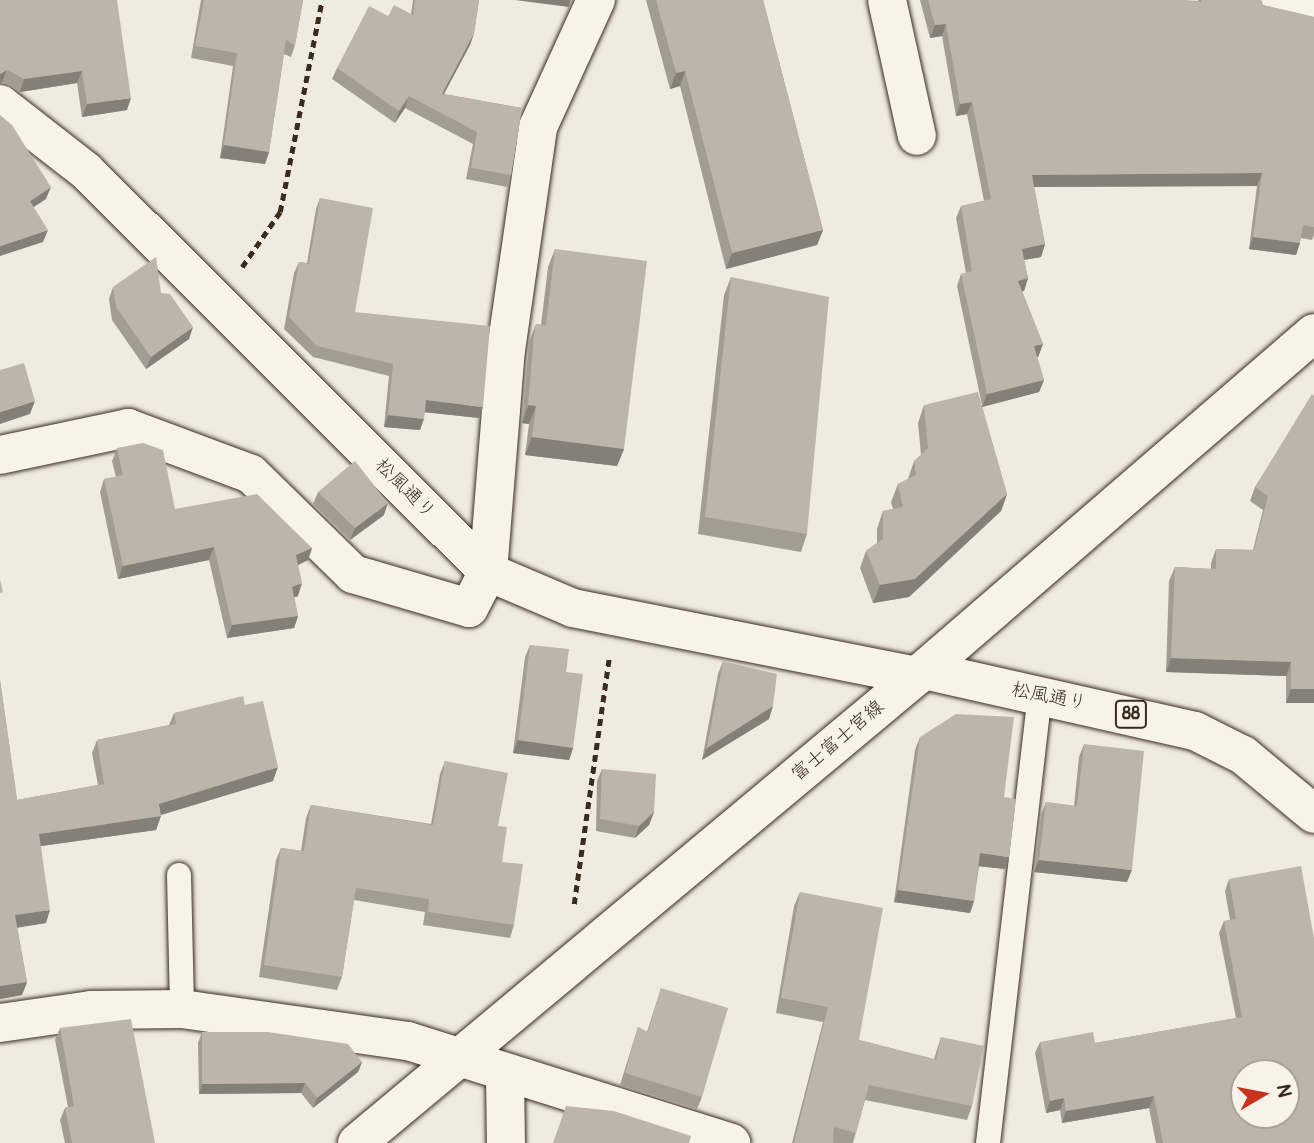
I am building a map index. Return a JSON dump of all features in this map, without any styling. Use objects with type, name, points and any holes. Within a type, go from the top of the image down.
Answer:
[{"type":"street","points":[[0,455],[128,428],[251,474],[353,574],[469,608],[488,572],[506,350],[538,127],[596,0]]},
{"type":"street","points":[[887,0],[917,136]]},
{"type":"street","points":[[1272,0],[1314,8]]},
{"type":"street","name":"松風通り","points":[[0,104],[86,171],[488,572],[573,608],[1040,695],[1195,731],[1242,755],[1314,814]]},
{"type":"street","name":"富士富士宮線","points":[[357,1143],[590,945],[920,673],[1314,333]]},
{"type":"street","points":[[0,1023],[91,1010],[182,1009],[408,1041],[455,1059],[731,1143]]},
{"type":"street","points":[[505,1074],[506,1143]]},
{"type":"lane","points":[[988,1143],[1040,695]]},
{"type":"lane","points":[[179,875],[182,1009]]},
{"type":"path","points":[[219,302],[280,212],[322,0]]},
{"type":"path","points":[[590,945],[571,920],[615,617]]},
{"type":"building","points":[[0,0],[117,0],[131,98],[87,104],[82,71],[24,79],[7,70],[0,74]]},
{"type":"building","points":[[204,0],[303,0],[295,45],[286,40],[269,152],[224,145],[237,53],[195,46]]},
{"type":"building","points":[[415,0],[479,0],[474,33],[442,94],[522,108],[511,175],[471,168],[477,132],[409,96],[399,111],[337,68],[369,6],[388,16],[394,5],[413,15]]},
{"type":"building","points":[[656,0],[763,0],[823,230],[732,253],[685,71],[676,73]]},
{"type":"building","points":[[928,0],[1261,0],[1263,5],[1314,17],[1314,227],[1303,225],[1300,243],[1253,237],[1262,173],[1032,175],[1045,244],[1022,249],[1028,278],[1018,281],[1043,344],[1034,346],[1044,380],[987,394],[961,274],[972,271],[961,206],[991,199],[972,102],[960,104],[946,24],[935,25]]},
{"type":"building","points":[[0,115],[12,125],[51,187],[30,201],[48,230],[0,246]]},
{"type":"building","points":[[320,198],[373,208],[355,312],[490,326],[483,407],[426,400],[424,419],[388,415],[393,364],[317,346],[289,317],[299,262],[309,264]]},
{"type":"building","points":[[555,249],[647,261],[624,449],[532,437],[536,406],[528,405],[534,335],[536,324],[546,325]]},
{"type":"building","points":[[156,257],[161,293],[170,294],[193,327],[151,357],[116,307],[113,287]]},
{"type":"building","points":[[731,277],[829,297],[807,534],[705,517]]},
{"type":"building","points":[[24,363],[35,401],[0,412],[0,370]]},
{"type":"building","points":[[978,392],[1007,494],[915,579],[880,585],[866,551],[883,539],[883,511],[903,507],[898,484],[916,475],[914,461],[928,448],[924,405]]},
{"type":"building","points":[[1312,394],[1314,689],[1291,689],[1291,662],[1171,658],[1175,567],[1216,569],[1216,549],[1254,550],[1268,496],[1255,487]]},
{"type":"building","points":[[143,443],[163,450],[175,509],[257,494],[312,548],[296,555],[302,583],[292,587],[298,616],[232,625],[214,547],[123,566],[104,479],[123,475],[117,448]]},
{"type":"building","points":[[355,461],[388,503],[355,528],[318,492]]},
{"type":"building","points":[[530,645],[569,649],[566,672],[583,674],[573,748],[518,740]]},
{"type":"building","points":[[723,661],[777,674],[773,706],[707,748]]},
{"type":"building","points":[[0,680],[17,800],[104,784],[97,740],[176,724],[174,713],[243,696],[245,705],[263,701],[278,767],[159,804],[161,816],[39,834],[50,910],[15,915],[27,982],[0,986]]},
{"type":"building","points":[[956,714],[1014,717],[1004,797],[1016,799],[1009,857],[980,853],[974,901],[898,890],[920,737]]},
{"type":"building","points":[[1084,744],[1144,751],[1132,870],[1039,860],[1046,802],[1077,806]]},
{"type":"building","points":[[445,761],[508,773],[498,826],[507,827],[502,862],[523,864],[514,925],[428,912],[429,899],[356,888],[342,977],[264,965],[281,848],[304,851],[311,805],[433,825]]},
{"type":"building","points":[[602,769],[656,774],[654,812],[639,826],[600,819]]},
{"type":"building","points":[[1301,866],[1314,938],[1314,1143],[1163,1143],[1154,1096],[1066,1111],[1064,1098],[1050,1101],[1040,1042],[1093,1032],[1095,1043],[1242,1017],[1224,921],[1236,919],[1229,879]]},
{"type":"building","points":[[800,892],[883,908],[859,1040],[936,1060],[941,1037],[984,1046],[972,1106],[869,1085],[856,1133],[834,1127],[833,1143],[794,1143],[828,1007],[781,998]]},
{"type":"building","points":[[661,988],[728,1008],[702,1097],[625,1073],[638,1027],[648,1032]]},
{"type":"building","points":[[131,1019],[155,1143],[72,1143],[65,1108],[74,1106],[60,1028]]},
{"type":"building","points":[[202,1032],[268,1032],[348,1044],[362,1062],[317,1098],[305,1083],[202,1084]]},
{"type":"building","points":[[566,1106],[614,1111],[691,1136],[689,1143],[553,1143]]}]
